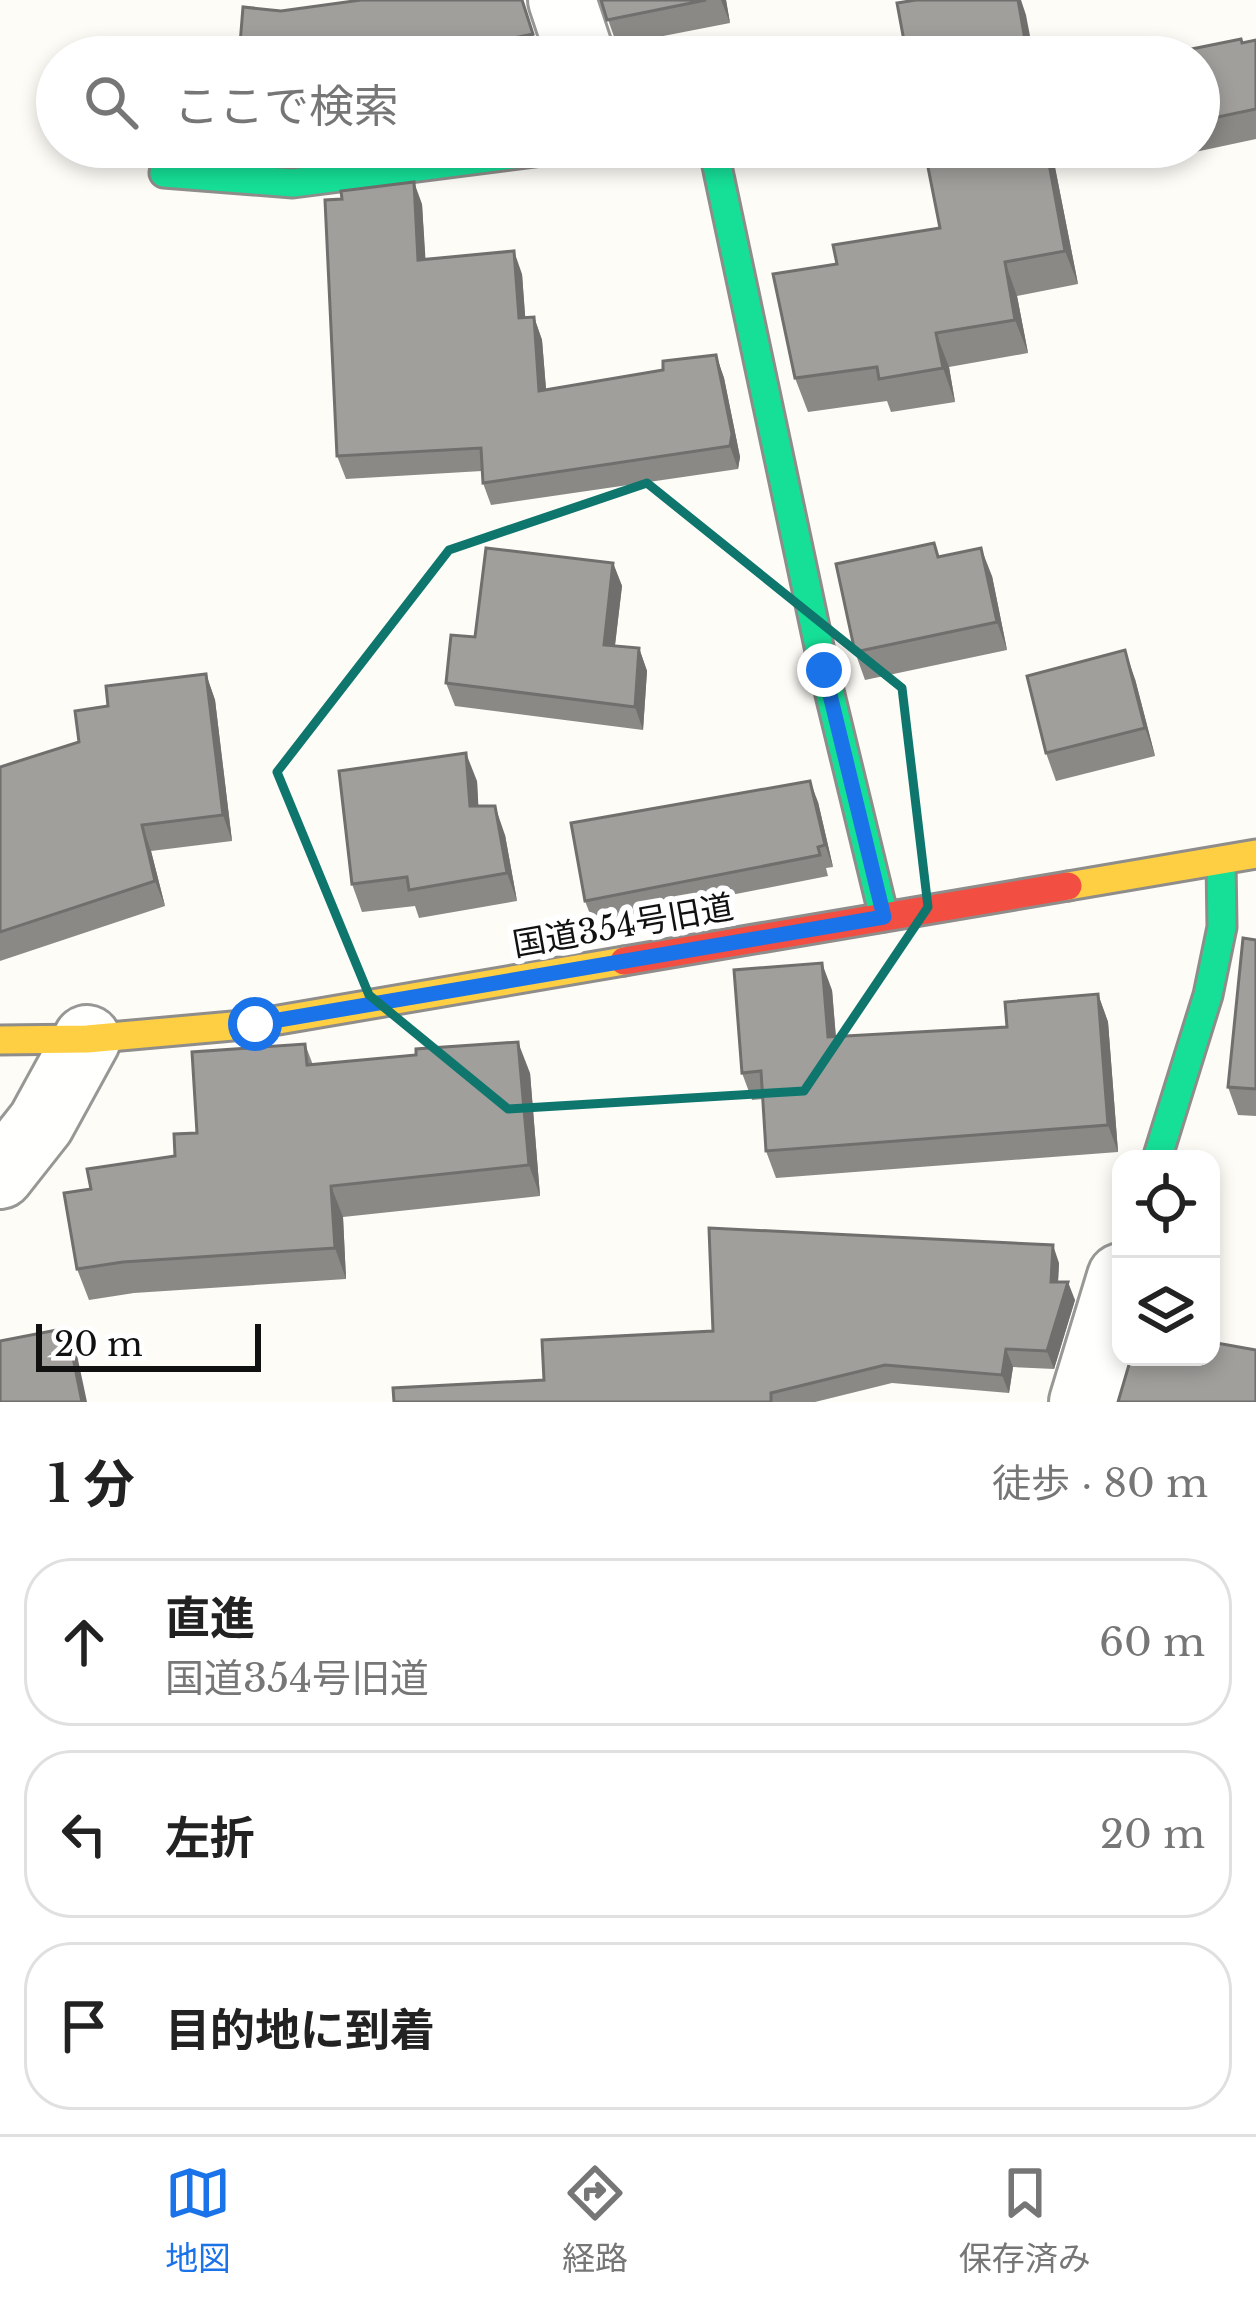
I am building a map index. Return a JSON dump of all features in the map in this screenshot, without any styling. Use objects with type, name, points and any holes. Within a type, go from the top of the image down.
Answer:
[{"type":"street","points":[[562,0],[574,36]]},
{"type":"street","points":[[164,173],[293,183],[410,168]]},
{"type":"street","points":[[717,168],[824,670],[884,917]]},
{"type":"street","name":"国道354号旧道","points":[[0,1040],[87,1039],[255,1024],[1256,854]]},
{"type":"street","points":[[1160,1150],[1213,972],[1222,927],[1221,861]]},
{"type":"street","points":[[0,1175],[41,1123],[87,1039]]},
{"type":"street","points":[[1083,1402],[1112,1307]]},
{"type":"highlighted area","points":[[647,483],[902,688],[928,907],[804,1091],[508,1109],[369,995],[277,772],[449,550]]},
{"type":"building","points":[[361,0],[522,0],[533,34],[241,36],[243,7],[281,11]]},
{"type":"building","points":[[601,0],[706,0],[607,20]]},
{"type":"building","points":[[1018,0],[1024,36],[903,36],[897,3]]},
{"type":"building","points":[[1256,40],[1256,109],[1220,117],[1220,43]]},
{"type":"building","points":[[928,168],[1050,168],[1065,251],[1005,262],[1015,320],[936,333],[943,368],[879,379],[877,367],[795,378],[773,274],[837,264],[833,245],[940,228]]},
{"type":"building","points":[[414,182],[418,260],[514,251],[519,318],[534,317],[539,391],[663,370],[663,361],[716,355],[732,434],[730,446],[483,483],[481,448],[337,456],[325,200],[342,199],[341,191]]},
{"type":"building","points":[[934,543],[938,557],[981,548],[997,622],[855,652],[836,564]]},
{"type":"building","points":[[486,548],[613,563],[604,645],[639,648],[635,707],[446,683],[451,635],[475,637]]},
{"type":"building","points":[[1125,650],[1145,728],[1046,753],[1027,676]]},
{"type":"building","points":[[206,674],[223,815],[142,825],[155,881],[0,932],[0,767],[79,742],[75,711],[108,706],[106,686]]},
{"type":"building","points":[[466,753],[470,806],[495,806],[507,873],[409,890],[407,877],[352,884],[339,771]]},
{"type":"building","points":[[810,781],[825,845],[818,847],[820,855],[585,901],[571,823]]},
{"type":"building","points":[[1243,938],[1256,940],[1256,1089],[1228,1087]]},
{"type":"building","points":[[822,963],[828,1037],[1007,1027],[1005,1002],[1098,994],[1108,1125],[766,1151],[761,1071],[742,1073],[734,970]]},
{"type":"building","points":[[518,1042],[529,1165],[331,1186],[335,1248],[77,1269],[64,1193],[91,1189],[87,1169],[175,1156],[174,1134],[197,1133],[192,1052],[305,1044],[307,1065],[416,1055],[416,1049]]},
{"type":"building","points":[[709,1228],[1053,1245],[1051,1282],[1068,1282],[1047,1351],[1006,1349],[1002,1375],[885,1365],[771,1393],[771,1402],[394,1402],[393,1388],[544,1380],[542,1340],[713,1331]]},
{"type":"building","points":[[67,1328],[82,1402],[0,1402],[0,1341]]},
{"type":"building","points":[[1220,1344],[1256,1350],[1256,1402],[1118,1402],[1129,1366],[1220,1366]]},
{"type":"traffic: fast","points":[[164,173],[293,183],[410,168]]},
{"type":"traffic: fast","points":[[717,168],[824,670],[884,917]]},
{"type":"traffic: fast","points":[[1160,1150],[1208,995],[1222,927],[1221,861]]},
{"type":"traffic: slow","points":[[1068,886],[1256,854]]},
{"type":"traffic: slow","points":[[0,1040],[87,1039],[255,1024],[624,961]]},
{"type":"traffic: jam","points":[[624,961],[1068,886]]},
{"type":"route","points":[[255,1024],[884,917],[824,670]]}]
